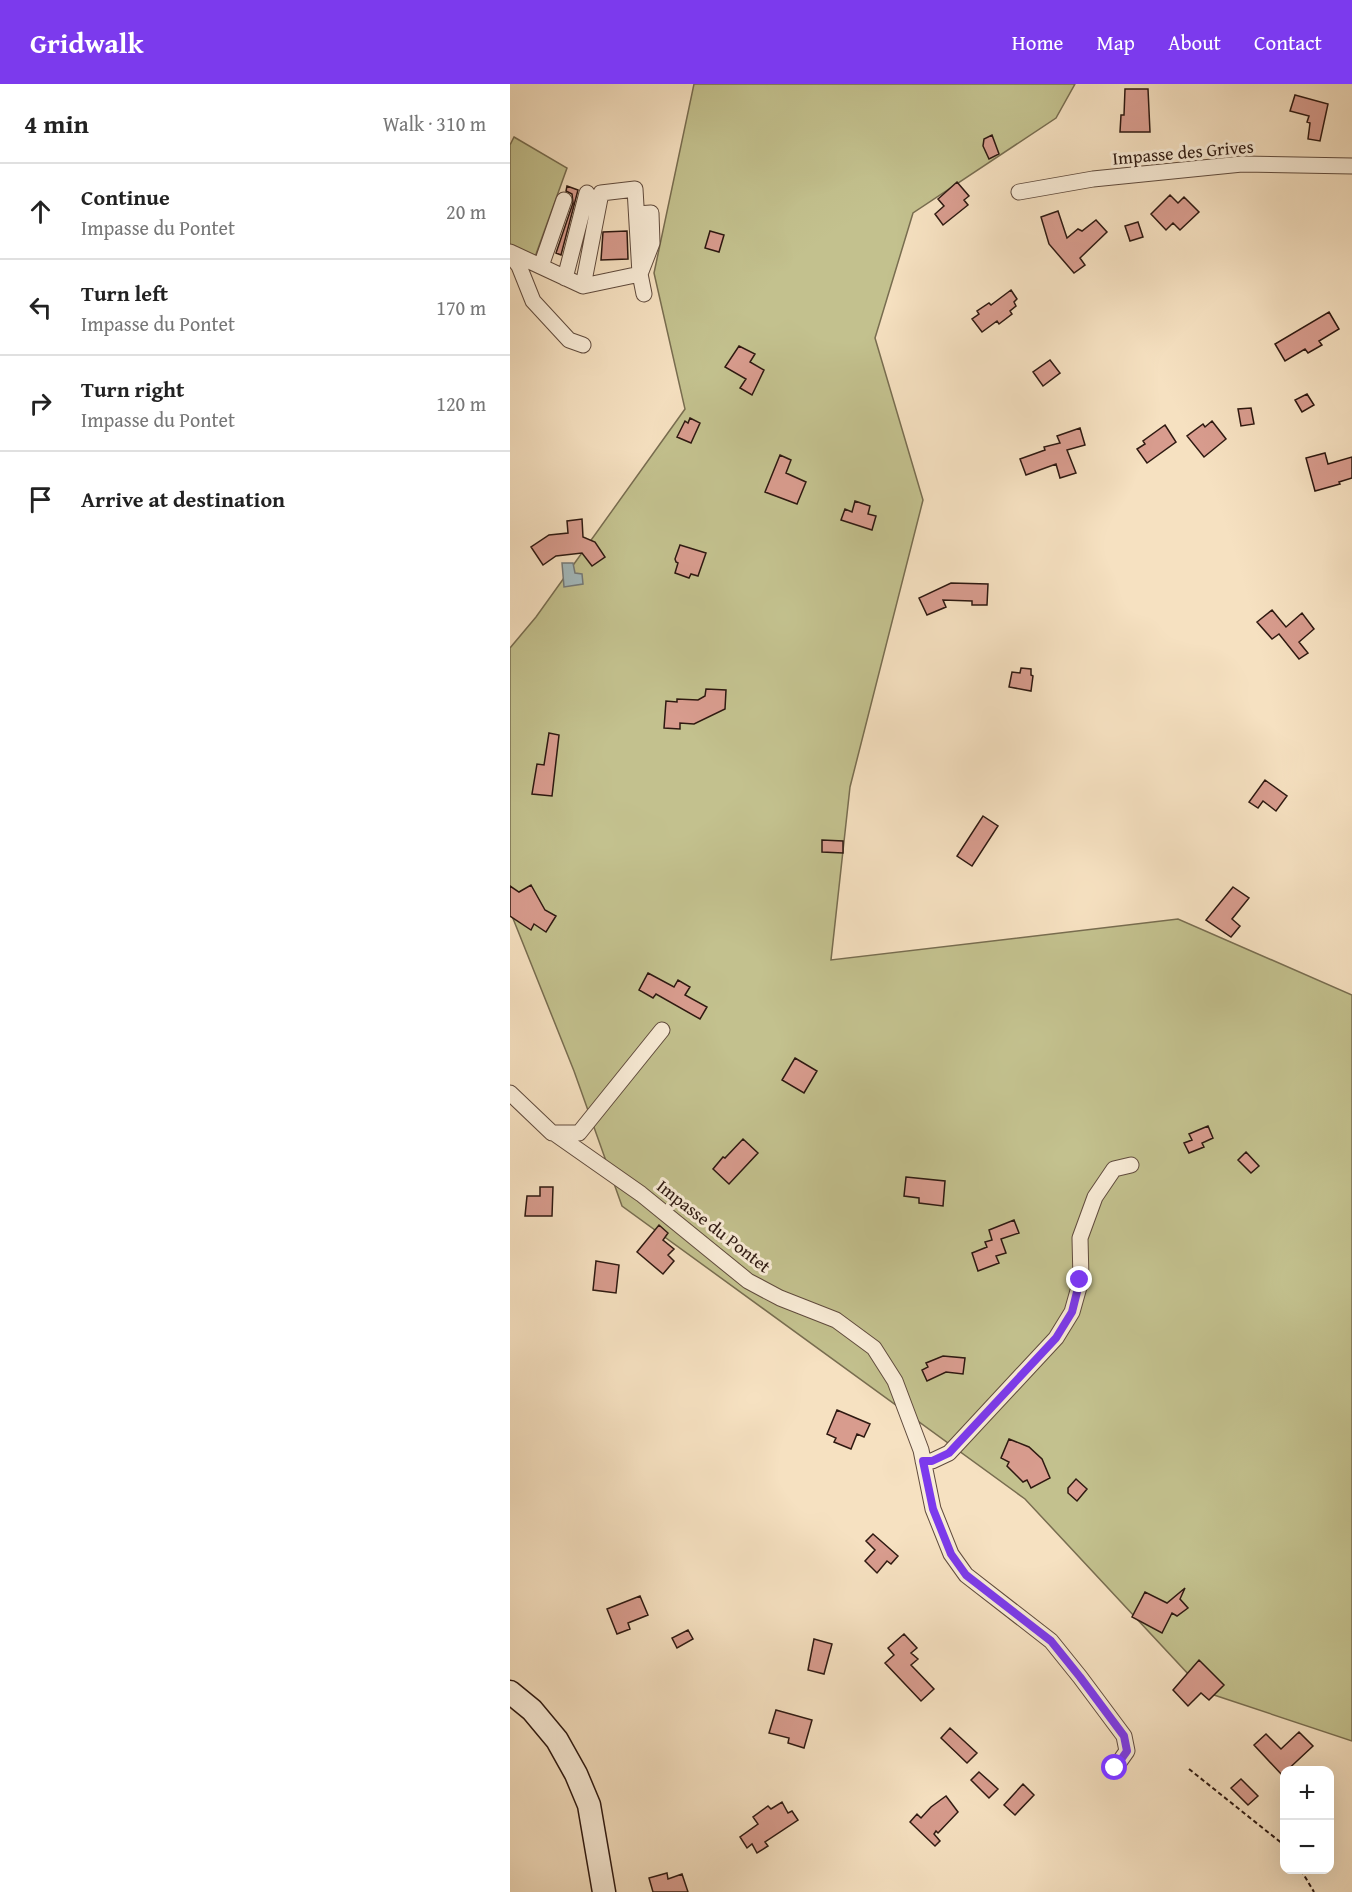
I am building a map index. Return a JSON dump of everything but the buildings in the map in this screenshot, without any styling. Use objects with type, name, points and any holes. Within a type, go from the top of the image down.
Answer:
[{"type":"main road","points":[[510,1692],[532,1710],[557,1740],[576,1774],[589,1805],[604,1892]]},
{"type":"street","name":"Impasse des Grives","points":[[1019,192],[1093,179],[1242,164],[1352,166]]},
{"type":"street","points":[[583,286],[601,193],[635,189],[640,274],[644,294]]},
{"type":"street","points":[[565,278],[587,192]]},
{"type":"street","points":[[541,266],[564,200]]},
{"type":"street","points":[[510,253],[583,286],[640,274]]},
{"type":"street","points":[[510,253],[519,266],[533,302],[569,340],[583,345]]},
{"type":"street","points":[[554,1133],[579,1133],[662,1030]]},
{"type":"street","name":"Impasse du Pontet","points":[[510,1093],[554,1133],[641,1194],[748,1281],[780,1299],[836,1320],[874,1348],[895,1381],[923,1461],[933,1509],[951,1554],[966,1575],[1051,1641],[1080,1677],[1124,1736],[1127,1751],[1115,1768]]},
{"type":"street","points":[[923,1461],[932,1461],[949,1453],[1056,1338],[1072,1312],[1080,1280],[1080,1238],[1095,1197],[1114,1169],[1131,1165]]},
{"type":"path","points":[[1188,1769],[1280,1842]]},
{"type":"path","points":[[1304,1874],[1314,1892]]},
{"type":"shaded area","points":[[694,84],[1075,84],[1056,118],[913,213],[875,338],[923,500],[850,787],[831,960],[1178,919],[1352,995],[1352,1741],[1205,1692],[1025,1499],[622,1206],[574,1071],[510,911],[510,648],[536,617],[685,409],[654,273]]},
{"type":"shaded area","points":[[514,137],[567,168],[535,257],[510,245],[510,145]]},
{"type":"water","points":[[562,563],[573,563],[575,573],[582,574],[583,584],[564,587]]},
{"type":"route","points":[[1080,1280],[1072,1312],[1056,1338],[949,1453],[932,1461],[923,1461],[933,1509],[951,1554],[966,1575],[1051,1641],[1080,1677],[1124,1736],[1127,1751],[1115,1768]]}]
